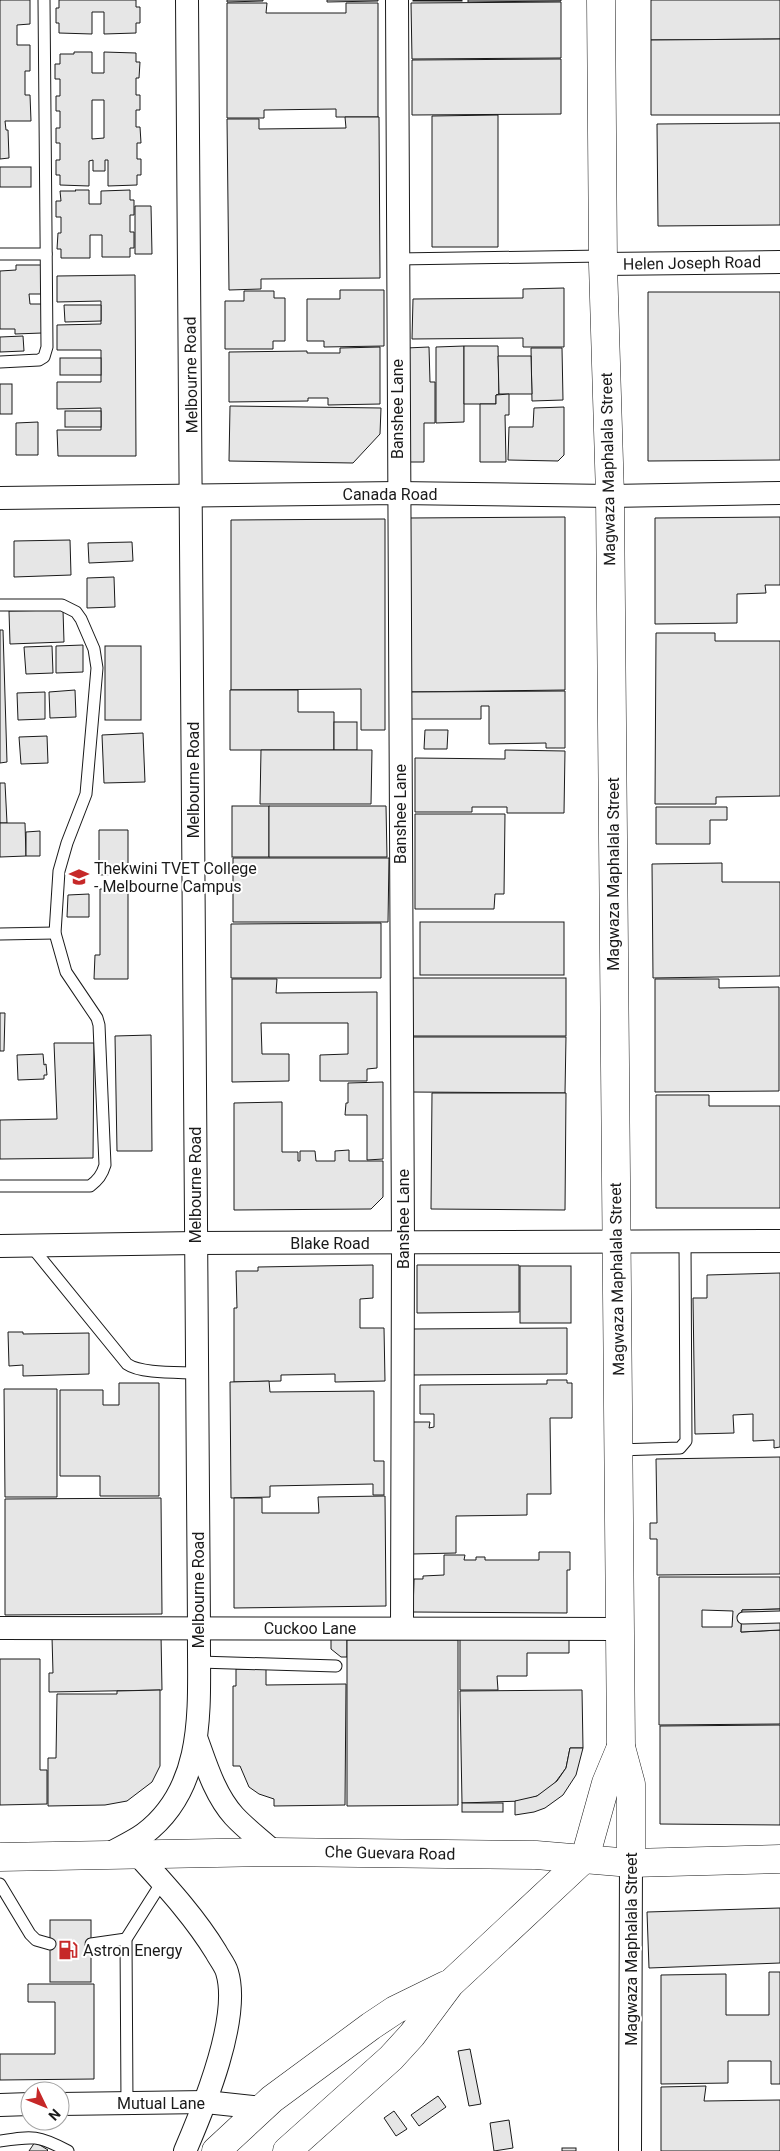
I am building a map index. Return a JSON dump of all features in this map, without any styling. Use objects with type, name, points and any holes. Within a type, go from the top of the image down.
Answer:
[{"type":"main road","name":"Magwaza Maphalala Street","points":[[601,0],[603,260],[610,496],[621,1747],[631,1784],[631,1863]]},
{"type":"main road","name":"Magwaza Maphalala Street","points":[[585,1858],[606,1782],[621,1747]]},
{"type":"main road","name":"Che Guevara Road","points":[[0,1857],[274,1852],[536,1855],[631,1863],[780,1859]]},
{"type":"main road","points":[[287,2151],[391,2058],[412,2035],[450,1984],[585,1858]]},
{"type":"main road","points":[[216,2151],[262,2108],[371,2026],[395,2010],[450,1984]]},
{"type":"street","name":"Melbourne Road","points":[[107,1855],[144,1834],[168,1810],[184,1785],[197,1740],[199,1628],[187,0]]},
{"type":"street","name":"Banshee Lane","points":[[396,0],[403,1243],[402,1627]]},
{"type":"street","name":"Helen Joseph Road","points":[[603,260],[780,262]]},
{"type":"street","name":"Canada Road","points":[[0,498],[398,493],[610,496],[780,494]]},
{"type":"street","name":"Blake Road","points":[[0,1246],[196,1243],[780,1241]]},
{"type":"street","name":"Cuckoo Lane","points":[[0,1628],[402,1627],[620,1629]]},
{"type":"street","name":"Melbourne Road","points":[[197,1740],[209,1772],[221,1797],[233,1815],[274,1852]]},
{"type":"street","points":[[137,1854],[200,1926],[227,1971],[231,2004],[218,2064],[206,2102],[185,2151]]},
{"type":"street","name":"Magwaza Maphalala Street","points":[[630,2151],[631,1863]]},
{"type":"street","name":"Mutual Lane","points":[[70,2104],[206,2102],[262,2108]]},
{"type":"street","points":[[0,2104],[20,2104]]},
{"type":"lane","points":[[0,362],[39,360],[46,353],[44,0]]},
{"type":"lane","points":[[0,254],[46,254]]},
{"type":"lane","points":[[397,259],[603,260]]},
{"type":"lane","points":[[0,605],[70,607],[81,619],[96,658],[91,753],[86,794],[67,842],[59,871],[55,932],[66,972],[96,1018],[99,1026],[105,1165],[103,1173],[90,1186],[0,1186]]},
{"type":"lane","points":[[0,934],[55,932]]},
{"type":"lane","points":[[618,1450],[680,1448],[686,1442],[685,1242]]},
{"type":"lane","points":[[31,1245],[127,1364],[142,1369],[197,1373]]},
{"type":"lane","points":[[743,1618],[780,1617]]},
{"type":"lane","points":[[199,1662],[336,1666]]},
{"type":"lane","points":[[127,2103],[126,1940],[162,1882]]},
{"type":"lane","points":[[0,1884],[30,1934],[36,1940],[50,1944]]},
{"type":"lane","points":[[91,1944],[126,1940]]},
{"type":"lane","points":[[0,2141],[37,2137],[68,2151]]},
{"type":"building","points":[[0,0],[30,0],[30,24],[17,25],[17,45],[30,45],[30,71],[25,71],[25,95],[30,95],[31,121],[5,121],[6,130],[8,130],[9,158],[0,159]]},
{"type":"building","points":[[59,0],[136,0],[136,7],[140,7],[140,23],[136,23],[136,33],[104,34],[104,12],[92,12],[92,34],[59,33],[59,23],[56,23],[56,8],[59,8]]},
{"type":"building","points":[[227,0],[263,0],[263,1],[227,2]]},
{"type":"building","points":[[327,0],[378,0],[378,1],[327,2]]},
{"type":"building","points":[[462,0],[462,1],[413,1]]},
{"type":"building","points":[[468,0],[561,0],[561,1],[468,2]]},
{"type":"building","points":[[651,0],[780,0],[780,39],[651,40]]},
{"type":"building","points":[[561,2],[561,58],[412,59],[411,3]]},
{"type":"building","points":[[227,3],[267,3],[266,13],[346,13],[346,3],[378,3],[378,117],[336,117],[336,109],[264,110],[264,118],[227,118]]},
{"type":"building","points":[[780,39],[780,115],[651,115],[651,40]]},
{"type":"building","points":[[74,52],[92,52],[92,73],[104,73],[104,52],[136,53],[136,62],[140,62],[139,78],[136,78],[136,95],[140,95],[140,110],[136,110],[136,127],[140,127],[141,143],[137,143],[137,159],[141,159],[141,175],[137,175],[137,185],[108,186],[108,160],[105,160],[105,171],[93,171],[93,160],[89,161],[89,186],[60,185],[60,175],[56,175],[56,160],[60,160],[60,143],[56,143],[56,128],[60,128],[60,111],[56,111],[56,96],[60,96],[60,79],[55,79],[55,64],[60,64],[60,54],[74,54]],"holes":[[[92,100],[104,100],[104,138],[92,139]]]},
{"type":"building","points":[[561,59],[561,114],[412,115],[412,60]]},
{"type":"building","points":[[498,115],[498,247],[432,247],[432,116]]},
{"type":"building","points":[[345,117],[379,117],[380,278],[261,279],[261,289],[229,290],[227,119],[259,119],[259,129],[346,128]]},
{"type":"building","points":[[780,123],[780,225],[658,226],[657,124]]},
{"type":"building","points":[[0,167],[31,167],[31,187],[0,187]]},
{"type":"building","points":[[89,190],[89,204],[101,204],[101,191],[130,190],[130,200],[134,200],[134,215],[130,215],[130,232],[134,232],[134,248],[130,248],[130,257],[102,257],[102,235],[90,235],[90,258],[61,258],[61,249],[57,249],[58,233],[61,233],[61,217],[56,217],[56,201],[61,201],[60,191]]},
{"type":"building","points":[[135,206],[151,206],[152,254],[135,254]]},
{"type":"building","points":[[16,265],[42,265],[42,294],[29,294],[30,304],[42,304],[42,333],[15,334],[15,329],[0,329],[0,271],[16,270]]},
{"type":"building","points":[[135,275],[136,456],[58,456],[57,430],[101,430],[101,408],[57,409],[57,382],[101,382],[101,350],[57,350],[57,325],[101,324],[101,301],[57,302],[57,276]]},
{"type":"building","points":[[564,288],[564,347],[523,347],[523,338],[412,339],[413,299],[523,298],[523,289]]},
{"type":"building","points":[[340,290],[384,290],[384,346],[324,347],[324,341],[307,341],[307,299],[340,299]]},
{"type":"building","points":[[244,291],[274,291],[274,298],[285,298],[285,341],[273,341],[273,349],[225,349],[225,301],[244,301]]},
{"type":"building","points":[[648,292],[780,292],[780,460],[648,461]]},
{"type":"building","points":[[64,305],[101,305],[101,321],[65,322]]},
{"type":"building","points":[[23,336],[24,351],[0,352],[0,337]]},
{"type":"building","points":[[464,346],[464,422],[436,423],[436,347]]},
{"type":"building","points":[[464,346],[498,346],[499,394],[496,395],[496,404],[464,404]]},
{"type":"building","points":[[380,347],[380,404],[328,405],[328,398],[308,398],[308,401],[229,402],[229,352],[307,351],[307,353],[340,353],[340,348]]},
{"type":"building","points":[[429,347],[430,382],[435,382],[435,423],[424,423],[424,462],[408,462],[406,348]]},
{"type":"building","points":[[531,348],[562,348],[563,400],[532,401]]},
{"type":"building","points":[[498,356],[531,356],[532,394],[499,394]]},
{"type":"building","points":[[60,358],[101,358],[101,375],[60,375]]},
{"type":"building","points":[[0,384],[12,384],[12,414],[0,414]]},
{"type":"building","points":[[509,394],[509,415],[505,415],[506,462],[480,462],[480,404],[496,404],[496,395]]},
{"type":"building","points":[[230,406],[381,408],[380,434],[353,463],[229,461]]},
{"type":"building","points":[[564,407],[564,455],[558,461],[508,460],[509,427],[533,427],[534,408]]},
{"type":"building","points":[[65,411],[101,411],[101,427],[65,427]]},
{"type":"building","points":[[38,422],[38,455],[16,455],[16,423]]},
{"type":"building","points":[[565,517],[565,690],[409,692],[409,518]]},
{"type":"building","points":[[780,517],[780,585],[765,585],[766,593],[737,594],[737,623],[655,624],[655,518]]},
{"type":"building","points":[[385,519],[385,730],[361,730],[361,689],[231,690],[231,520]]},
{"type":"building","points":[[70,540],[71,575],[14,577],[14,541]]},
{"type":"building","points":[[132,542],[133,561],[89,563],[88,543]]},
{"type":"building","points":[[114,577],[115,607],[87,608],[87,578]]},
{"type":"building","points":[[63,610],[64,642],[10,644],[9,611]]},
{"type":"building","points":[[0,630],[3,630],[7,762],[0,763]]},
{"type":"building","points":[[656,633],[715,633],[715,641],[780,641],[780,796],[716,797],[716,804],[655,804]]},
{"type":"building","points":[[83,645],[83,672],[56,673],[56,646]]},
{"type":"building","points":[[52,646],[53,673],[26,674],[24,647]]},
{"type":"building","points":[[105,646],[141,646],[141,720],[105,720]]},
{"type":"building","points":[[75,690],[76,717],[50,718],[49,692]]},
{"type":"building","points":[[230,690],[298,690],[298,712],[334,712],[334,750],[230,750]]},
{"type":"building","points":[[565,691],[565,748],[546,748],[546,743],[489,744],[489,706],[481,706],[481,719],[409,719],[410,692]]},
{"type":"building","points":[[45,692],[45,719],[18,720],[17,693]]},
{"type":"building","points":[[334,722],[357,722],[357,750],[334,750]]},
{"type":"building","points":[[425,730],[448,730],[447,749],[424,749]]},
{"type":"building","points":[[143,733],[145,782],[104,783],[102,735]]},
{"type":"building","points":[[47,736],[48,763],[21,764],[19,737]]},
{"type":"building","points":[[261,750],[372,750],[371,804],[260,804]]},
{"type":"building","points":[[505,750],[565,751],[564,813],[507,813],[507,807],[472,807],[472,812],[415,812],[415,758],[505,759]]},
{"type":"building","points":[[0,783],[5,783],[7,823],[0,823]]},
{"type":"building","points":[[232,806],[269,806],[269,857],[232,857]]},
{"type":"building","points":[[269,806],[386,806],[387,857],[269,857]]},
{"type":"building","points":[[656,807],[727,807],[727,820],[710,820],[710,844],[656,844]]},
{"type":"building","points":[[415,814],[505,814],[504,894],[495,894],[494,909],[415,909]]},
{"type":"building","points":[[0,823],[25,823],[26,856],[0,857]]},
{"type":"building","points":[[99,830],[128,830],[128,874],[99,875]]},
{"type":"building","points":[[40,831],[40,856],[26,856],[26,832]]},
{"type":"building","points":[[233,858],[389,858],[388,922],[233,922]]},
{"type":"building","points":[[722,863],[722,882],[780,882],[780,976],[653,978],[652,864]]},
{"type":"building","points":[[100,889],[128,889],[128,979],[94,979],[95,955],[100,955]]},
{"type":"building","points":[[89,894],[89,917],[67,917],[68,895]]},
{"type":"building","points":[[420,922],[564,922],[564,975],[420,975]]},
{"type":"building","points":[[381,923],[381,978],[231,978],[231,924]]},
{"type":"building","points":[[409,978],[566,978],[566,1036],[409,1036]]},
{"type":"building","points":[[232,979],[277,979],[276,993],[377,992],[377,1068],[367,1069],[367,1081],[320,1081],[320,1055],[348,1054],[348,1023],[261,1023],[262,1054],[289,1054],[289,1081],[232,1082]]},
{"type":"building","points":[[655,979],[719,979],[719,988],[779,987],[779,1091],[655,1092]]},
{"type":"building","points":[[0,1013],[5,1013],[4,1051],[0,1051]]},
{"type":"building","points":[[151,1035],[152,1151],[117,1151],[115,1036]]},
{"type":"building","points":[[411,1037],[566,1037],[565,1093],[410,1092]]},
{"type":"building","points":[[54,1043],[94,1043],[93,1158],[0,1159],[0,1120],[57,1119]]},
{"type":"building","points":[[43,1054],[47,1075],[44,1075],[44,1079],[18,1080],[17,1055]]},
{"type":"building","points":[[383,1082],[383,1159],[367,1160],[367,1115],[345,1115],[346,1103],[348,1103],[348,1083]]},
{"type":"building","points":[[432,1093],[566,1093],[565,1210],[431,1209]]},
{"type":"building","points":[[656,1095],[709,1095],[709,1106],[780,1106],[780,1208],[656,1208]]},
{"type":"building","points":[[282,1102],[282,1152],[298,1152],[298,1161],[300,1161],[300,1151],[315,1151],[316,1161],[335,1161],[335,1151],[349,1150],[349,1161],[383,1161],[383,1197],[371,1209],[234,1210],[234,1103]]},
{"type":"building","points":[[373,1265],[373,1298],[360,1299],[360,1328],[384,1328],[385,1381],[335,1382],[335,1374],[281,1375],[281,1381],[234,1382],[234,1308],[237,1308],[236,1271],[258,1271],[258,1267]]},
{"type":"building","points":[[417,1265],[519,1265],[519,1312],[417,1313]]},
{"type":"building","points":[[520,1266],[571,1266],[571,1323],[520,1323]]},
{"type":"building","points":[[780,1273],[780,1447],[774,1448],[774,1440],[753,1441],[753,1414],[733,1415],[734,1433],[695,1434],[693,1298],[707,1298],[707,1275]]},
{"type":"building","points":[[567,1328],[567,1374],[412,1375],[412,1329]]},
{"type":"building","points":[[8,1332],[23,1332],[23,1334],[89,1333],[89,1374],[23,1376],[23,1365],[9,1366]]},
{"type":"building","points":[[547,1380],[567,1380],[567,1383],[572,1383],[572,1418],[550,1418],[551,1494],[527,1494],[527,1515],[456,1516],[456,1553],[412,1554],[411,1422],[430,1422],[429,1428],[434,1427],[434,1414],[420,1414],[420,1385],[547,1384]]},
{"type":"building","points":[[269,1381],[270,1392],[374,1391],[374,1461],[384,1461],[384,1495],[373,1495],[373,1484],[270,1486],[270,1497],[231,1498],[230,1382]]},
{"type":"building","points":[[119,1383],[159,1383],[159,1496],[100,1496],[100,1476],[60,1476],[60,1390],[103,1390],[103,1405],[119,1405]]},
{"type":"building","points":[[4,1389],[57,1389],[57,1497],[5,1497]]},
{"type":"building","points":[[780,1457],[780,1574],[657,1575],[657,1539],[650,1539],[650,1523],[657,1523],[656,1459]]},
{"type":"building","points":[[385,1496],[386,1606],[234,1608],[234,1498],[262,1498],[262,1513],[319,1513],[318,1497]]},
{"type":"building","points":[[161,1498],[162,1614],[5,1615],[5,1499]]},
{"type":"building","points":[[539,1552],[570,1552],[570,1570],[567,1570],[567,1613],[413,1612],[414,1579],[423,1579],[423,1576],[444,1575],[444,1555],[465,1555],[464,1560],[476,1560],[476,1557],[485,1557],[485,1560],[539,1560]]},
{"type":"building","points":[[659,1577],[780,1577],[780,1609],[742,1610],[741,1632],[780,1630],[780,1724],[659,1725]],"holes":[[[702,1610],[733,1611],[732,1627],[702,1627]]]},
{"type":"building","points":[[780,1609],[780,1630],[741,1632],[742,1610]]},
{"type":"building","points":[[569,1634],[569,1653],[527,1653],[527,1676],[497,1676],[498,1690],[460,1690],[460,1635]]},
{"type":"building","points":[[161,1635],[162,1690],[49,1692],[49,1673],[53,1673],[52,1637]]},
{"type":"building","points":[[347,1636],[347,1657],[341,1657],[331,1649],[331,1637]]},
{"type":"building","points":[[347,1640],[458,1640],[458,1805],[347,1806]]},
{"type":"building","points":[[0,1659],[40,1659],[40,1770],[47,1770],[47,1804],[0,1805]]},
{"type":"building","points":[[236,1669],[266,1669],[266,1685],[346,1684],[345,1805],[274,1806],[274,1799],[259,1794],[249,1787],[240,1766],[233,1766],[233,1686],[236,1686]]},
{"type":"building","points":[[160,1690],[160,1766],[152,1782],[127,1801],[105,1805],[48,1806],[48,1758],[56,1758],[57,1694],[117,1694],[117,1691]]},
{"type":"building","points":[[582,1690],[583,1748],[570,1748],[566,1768],[552,1787],[537,1796],[522,1801],[462,1803],[460,1691]]},
{"type":"building","points":[[780,1725],[780,1825],[660,1824],[660,1726]]},
{"type":"building","points":[[570,1748],[583,1748],[576,1775],[563,1795],[545,1808],[515,1815],[515,1801],[537,1796],[557,1781],[566,1768]]},
{"type":"building","points":[[462,1803],[503,1803],[503,1812],[462,1812]]},
{"type":"building","points":[[780,1908],[780,1963],[649,1968],[647,1912]]},
{"type":"building","points":[[50,1920],[91,1920],[91,1982],[50,1982]]},
{"type":"building","points":[[769,1972],[780,1972],[780,2084],[771,2084],[771,2061],[728,2061],[728,2083],[661,2084],[661,1975],[726,1974],[726,2015],[769,2015]]},
{"type":"building","points":[[28,1984],[94,1984],[94,2079],[0,2080],[0,2054],[55,2054],[55,2002],[28,2002]]},
{"type":"building","points":[[470,2049],[481,2104],[469,2106],[458,2051]]},
{"type":"building","points":[[706,2086],[704,2101],[780,2100],[780,2151],[661,2151],[661,2087]]},
{"type":"building","points":[[438,2096],[446,2107],[419,2126],[411,2115]]},
{"type":"building","points":[[394,2111],[407,2129],[396,2136],[384,2118]]},
{"type":"building","points":[[509,2120],[513,2148],[494,2151],[490,2123]]},
{"type":"building","points":[[35,2142],[48,2150],[29,2151]]},
{"type":"building","points":[[562,2148],[576,2148],[576,2151],[562,2151]]},
{"type":"place","name":"Thekwini TVET College - Melbourne Campus","points":[[79,877]]},
{"type":"place","name":"Astron Energy","points":[[68,1950]]}]
